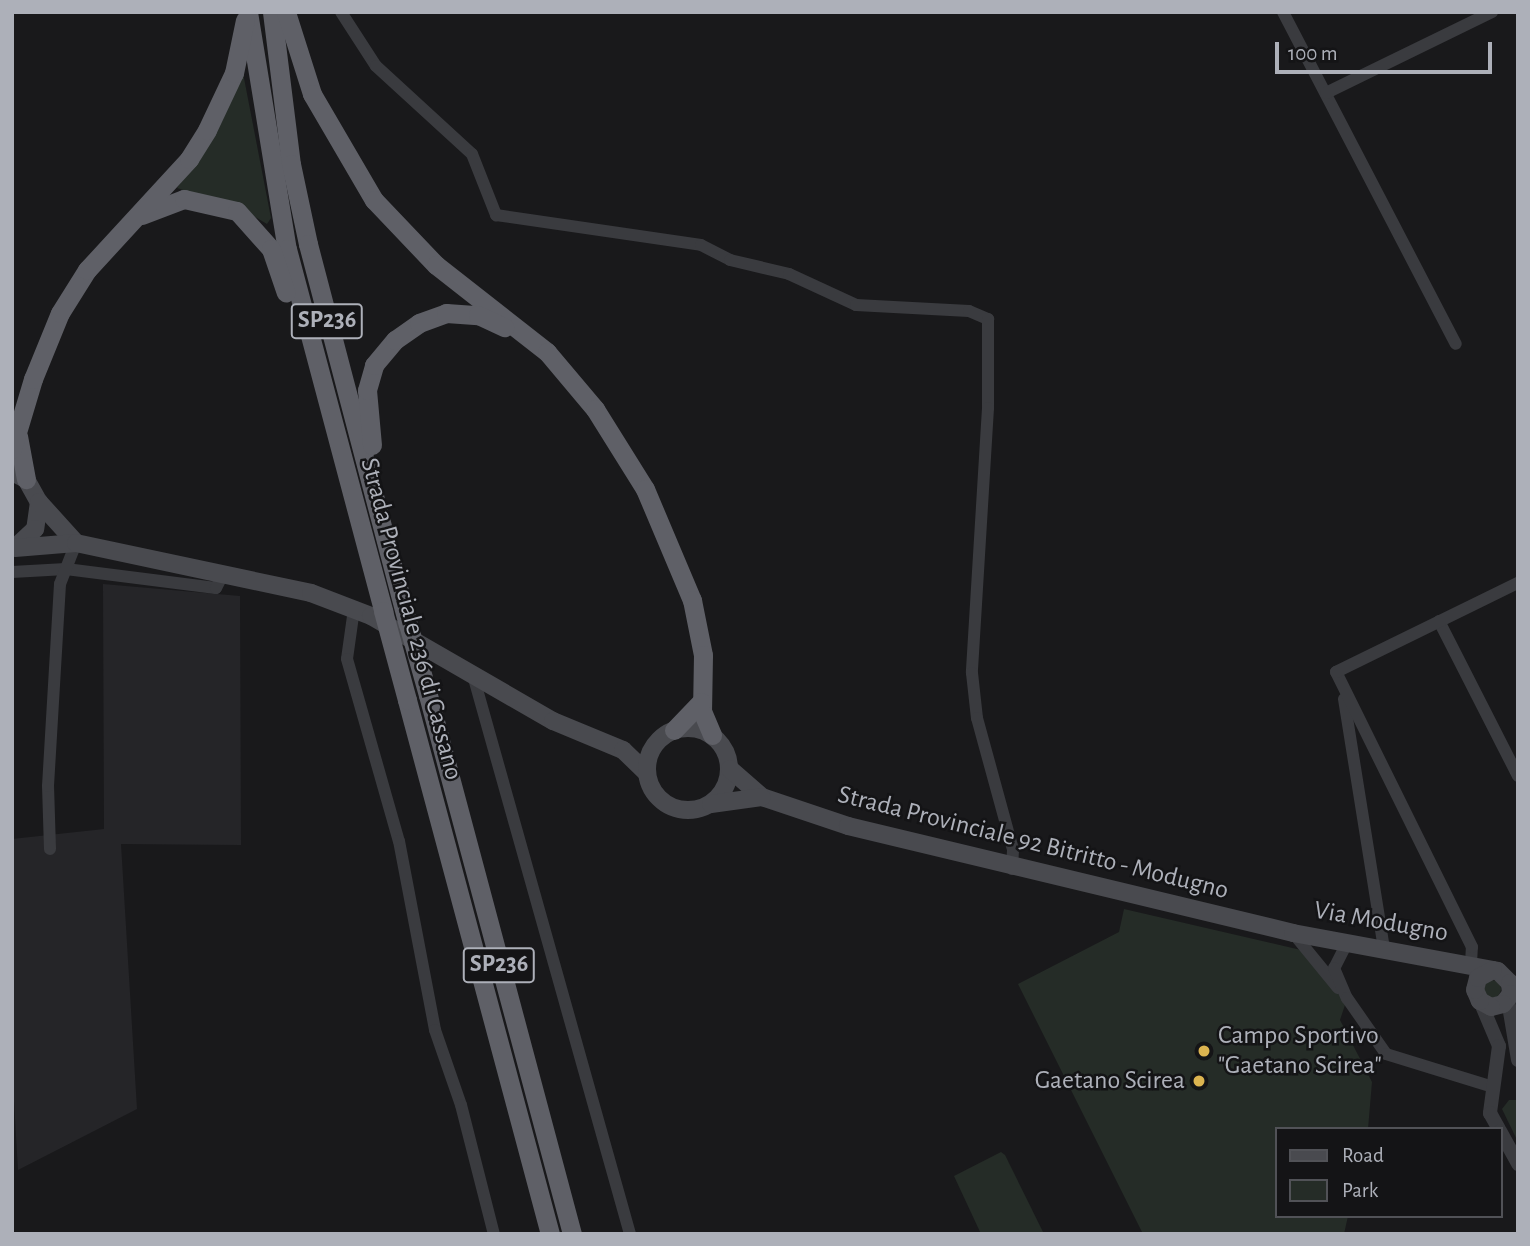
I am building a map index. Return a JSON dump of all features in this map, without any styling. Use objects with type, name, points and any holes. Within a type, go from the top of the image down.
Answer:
[{"type":"highway","points":[[19,475],[15,442],[33,379],[60,313],[87,270],[189,159],[207,130],[234,73],[248,12]]},
{"type":"highway","name":"Strada Provinciale 236 di Cassano","points":[[248,12],[286,249],[551,1234]]},
{"type":"highway","name":"Strada Provinciale 236 di Cassano","points":[[272,12],[291,164],[308,244],[572,1234]]},
{"type":"highway","points":[[286,12],[312,94],[374,200],[436,265],[547,352],[595,409],[645,489],[676,555],[701,633],[701,702],[712,735]]},
{"type":"highway","points":[[129,222],[184,199],[237,211],[261,233],[271,249],[314,394],[346,474]]},
{"type":"highway","points":[[408,624],[396,537],[367,426],[368,390],[374,365],[395,340],[419,323],[446,313],[478,315],[547,352]]},
{"type":"highway","points":[[666,736],[701,702]]},
{"type":"main road","points":[[19,475],[76,543]]},
{"type":"main road","points":[[14,548],[35,529],[39,502]]},
{"type":"main road","points":[[14,548],[76,543],[311,593],[354,609],[553,721],[623,750],[647,774],[659,799],[670,807],[691,810],[711,804],[761,797]]},
{"type":"main road","points":[[623,750],[687,728],[712,735],[722,744],[730,769],[728,782],[711,804]]},
{"type":"main road","points":[[647,774],[666,736]]},
{"type":"main road","points":[[730,769],[761,797]]},
{"type":"main road","name":"Strada Provinciale 92 Bitritto - Modugno","points":[[761,797],[848,826],[1012,869],[1293,933]]},
{"type":"main road","name":"Via Modugno","points":[[1293,933],[1496,971]]},
{"type":"main road","points":[[1465,964],[1477,996],[1497,1007],[1514,986],[1508,978],[1496,971],[1478,978],[1477,996]]},
{"type":"street","points":[[341,12],[376,66],[472,154],[488,201],[506,219],[668,237],[702,245],[765,271],[789,274],[856,306],[969,311],[988,319],[988,408],[972,673],[977,718],[1013,850],[1012,869]]},
{"type":"street","points":[[1283,12],[1456,344]]},
{"type":"street","points":[[1326,93],[1492,12]]},
{"type":"street","points":[[50,849],[48,786],[60,584],[76,543]]},
{"type":"street","points":[[12,572],[66,569],[216,588],[223,574]]},
{"type":"street","points":[[1465,964],[1472,947],[1336,672],[1518,583]]},
{"type":"street","points":[[354,609],[347,659],[399,841],[435,1030],[461,1105],[494,1234]]},
{"type":"street","points":[[1439,621],[1518,776]]},
{"type":"street","points":[[473,675],[630,1234]]},
{"type":"street","points":[[1342,685],[1384,948]]},
{"type":"street","points":[[1293,933],[1347,998],[1386,1054],[1493,1087]]},
{"type":"street","points":[[1347,943],[1334,968],[1347,998]]},
{"type":"street","points":[[1514,986],[1518,1060]]},
{"type":"street","points":[[1477,996],[1499,1046],[1490,1113],[1498,1127]]},
{"type":"street","points":[[1502,1134],[1518,1164]]},
{"type":"shaded area","points":[[103,584],[240,596],[241,845],[121,844],[137,1109],[18,1170],[12,1067],[12,839],[104,829]]},
{"type":"green space","points":[[243,73],[271,218],[267,224],[242,209],[177,188],[222,121]]},
{"type":"green space","name":"Campo Sportivo \"Gaetano Scirea\"","points":[[1124,909],[1301,950],[1346,1002],[1340,1020],[1372,1082],[1368,1127],[1274,1127],[1274,1218],[1348,1218],[1344,1234],[1143,1234],[1018,984],[1119,932]]},
{"type":"green space","points":[[1492,980],[1498,983],[1501,989],[1498,995],[1492,998],[1486,995],[1483,989],[1486,983]]},
{"type":"green space","points":[[1509,1100],[1518,1100],[1518,1142],[1502,1109]]},
{"type":"green space","points":[[1001,1152],[1005,1155],[1044,1234],[981,1234],[954,1176]]},
{"type":"place","name":"Campo Sportivo \"Gaetano Scirea\"","points":[[1204,1051]]},
{"type":"place","name":"Gaetano Scirea","points":[[1199,1081]]}]
